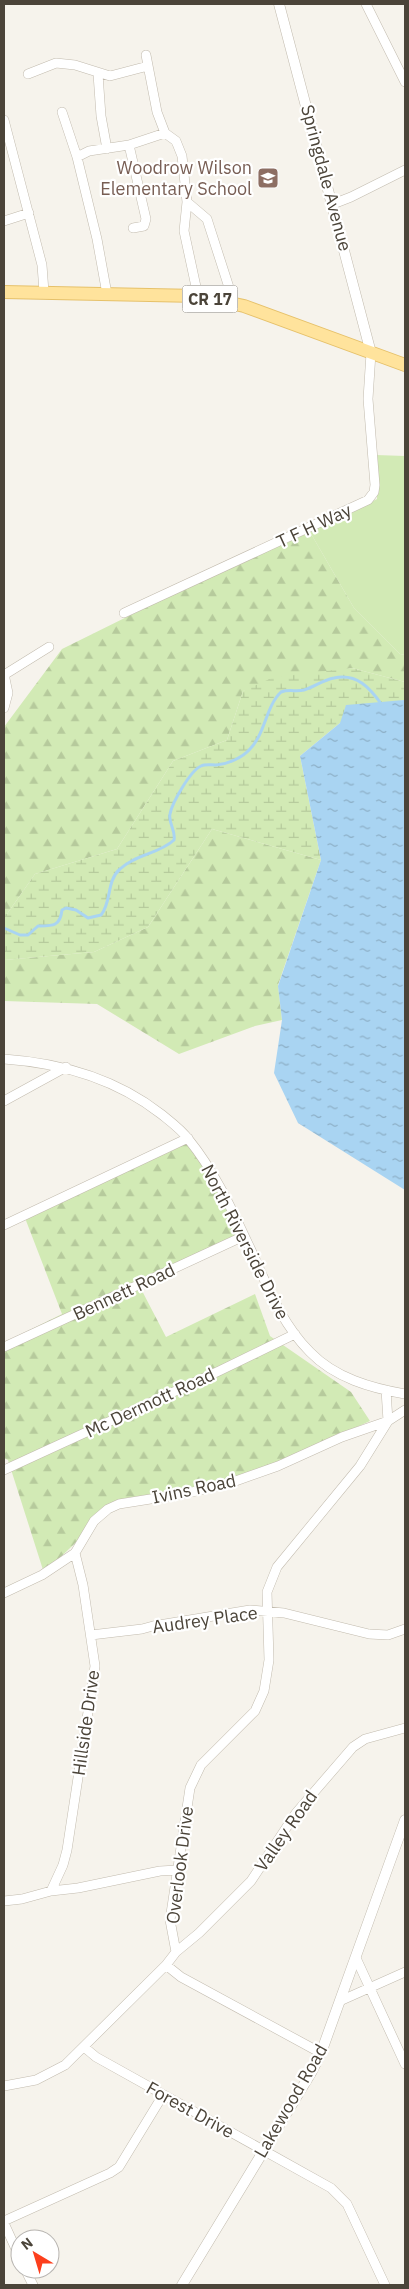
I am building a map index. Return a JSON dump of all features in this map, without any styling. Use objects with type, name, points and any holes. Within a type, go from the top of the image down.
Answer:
[{"type":"main road","name":"CR 17","points":[[4,292],[198,296],[234,303],[405,365]]},
{"type":"street","name":"Springdale Avenue","points":[[279,4],[371,353]]},
{"type":"street","points":[[366,4],[405,82]]},
{"type":"street","points":[[146,55],[157,112],[165,133],[176,141],[182,156],[186,202],[184,231],[198,296]]},
{"type":"street","points":[[28,74],[56,63],[74,64],[98,74],[110,76],[148,66]]},
{"type":"street","points":[[98,74],[101,116],[108,148]]},
{"type":"street","points":[[62,112],[77,157],[97,239],[107,294]]},
{"type":"street","points":[[4,120],[42,265],[44,292]]},
{"type":"street","points":[[77,157],[89,151],[129,145],[165,133]]},
{"type":"street","points":[[129,145],[146,219],[144,226],[133,228]]},
{"type":"street","points":[[333,204],[405,170]]},
{"type":"street","points":[[186,202],[207,219],[234,303]]},
{"type":"street","points":[[4,221],[29,213]]},
{"type":"street","name":"T F H Way","points":[[124,613],[368,500],[374,492],[375,485],[368,399],[371,353]]},
{"type":"street","points":[[4,708],[8,692],[4,675],[49,647]]},
{"type":"street","name":"North Riverside Drive","points":[[4,1059],[66,1067],[98,1077],[136,1096],[188,1138],[216,1178],[285,1321],[310,1352],[329,1367],[351,1379],[405,1394]]},
{"type":"street","points":[[4,1101],[66,1067]]},
{"type":"street","points":[[4,1225],[188,1138]]},
{"type":"street","name":"Bennett Road","points":[[4,1347],[244,1236]]},
{"type":"street","name":"Mc Dermott Road","points":[[4,1470],[219,1372],[295,1334]]},
{"type":"street","points":[[386,1390],[388,1421]]},
{"type":"street","name":"Ivins Road","points":[[4,1593],[51,1570],[75,1553],[94,1520],[108,1509],[119,1504],[188,1493],[230,1483],[278,1466],[342,1437],[388,1421],[405,1410]]},
{"type":"street","name":"Overlook Drive","points":[[176,1952],[170,1927],[188,1795],[193,1781],[208,1756],[255,1711],[264,1691],[269,1660],[267,1592],[277,1567],[360,1466],[388,1421]]},
{"type":"street","name":"Hillside Drive","points":[[51,1891],[63,1865],[75,1804],[95,1666],[83,1585],[75,1553]]},
{"type":"street","name":"Audrey Place","points":[[91,1635],[142,1629],[250,1610],[284,1613],[369,1634],[388,1635],[405,1630]]},
{"type":"street","name":"Valley Road","points":[[176,1952],[199,1933],[251,1880],[296,1813],[353,1746],[365,1739],[405,1728]]},
{"type":"street","name":"Lakewood Road","points":[[182,2285],[321,2053],[405,1820]]},
{"type":"street","points":[[4,1901],[160,1871],[177,1870]]},
{"type":"street","points":[[4,2086],[18,2085],[46,2076],[65,2065],[166,1965],[176,1952]]},
{"type":"street","points":[[356,1958],[405,2064]]},
{"type":"street","points":[[166,1965],[189,1981],[321,2053]]},
{"type":"street","points":[[340,2001],[405,1972]]},
{"type":"street","name":"Forest Drive","points":[[84,2047],[96,2057],[341,2195],[385,2285]]},
{"type":"street","points":[[10,2236],[4,2222],[110,2173],[119,2167],[163,2095]]},
{"type":"green space","points":[[376,455],[405,456],[405,655],[400,654],[354,608],[310,532],[377,499]]},
{"type":"green space","points":[[310,532],[354,608],[400,654],[405,655],[405,682],[352,668],[243,691],[227,740],[173,761],[117,849],[35,874],[7,914],[4,914],[4,727],[62,649],[157,602]]},
{"type":"green space","points":[[352,668],[405,682],[405,701],[403,700],[340,723],[300,756],[321,860],[212,829],[148,927],[94,952],[4,960],[4,914],[7,914],[35,874],[117,849],[173,761],[227,740],[243,691],[274,677]]},
{"type":"green space","points":[[212,829],[321,860],[278,985],[282,1020],[255,1026],[179,1054],[97,1004],[4,1001],[4,960],[94,952],[148,927]]},
{"type":"green space","points":[[190,1139],[244,1235],[139,1285],[166,1337],[255,1294],[270,1336],[351,1392],[370,1421],[235,1482],[119,1501],[44,1573],[8,1460],[4,1458],[4,1343],[62,1314],[25,1218]]},
{"type":"water","points":[[404,700],[405,1190],[298,1123],[274,1073],[282,1020],[278,986],[321,860],[300,756],[340,723],[346,705]]},
{"type":"waterway","points":[[4,928],[20,935],[28,935],[38,926],[57,923],[62,910],[66,908],[76,910],[88,918],[101,915],[107,904],[113,879],[120,869],[133,860],[168,845],[174,840],[170,820],[171,809],[187,780],[203,765],[225,763],[239,758],[247,752],[259,736],[272,705],[281,692],[304,690],[334,678],[350,678],[368,688],[382,705]]},
{"type":"place","name":"Woodrow Wilson Elementary School","points":[[268,178]]}]
